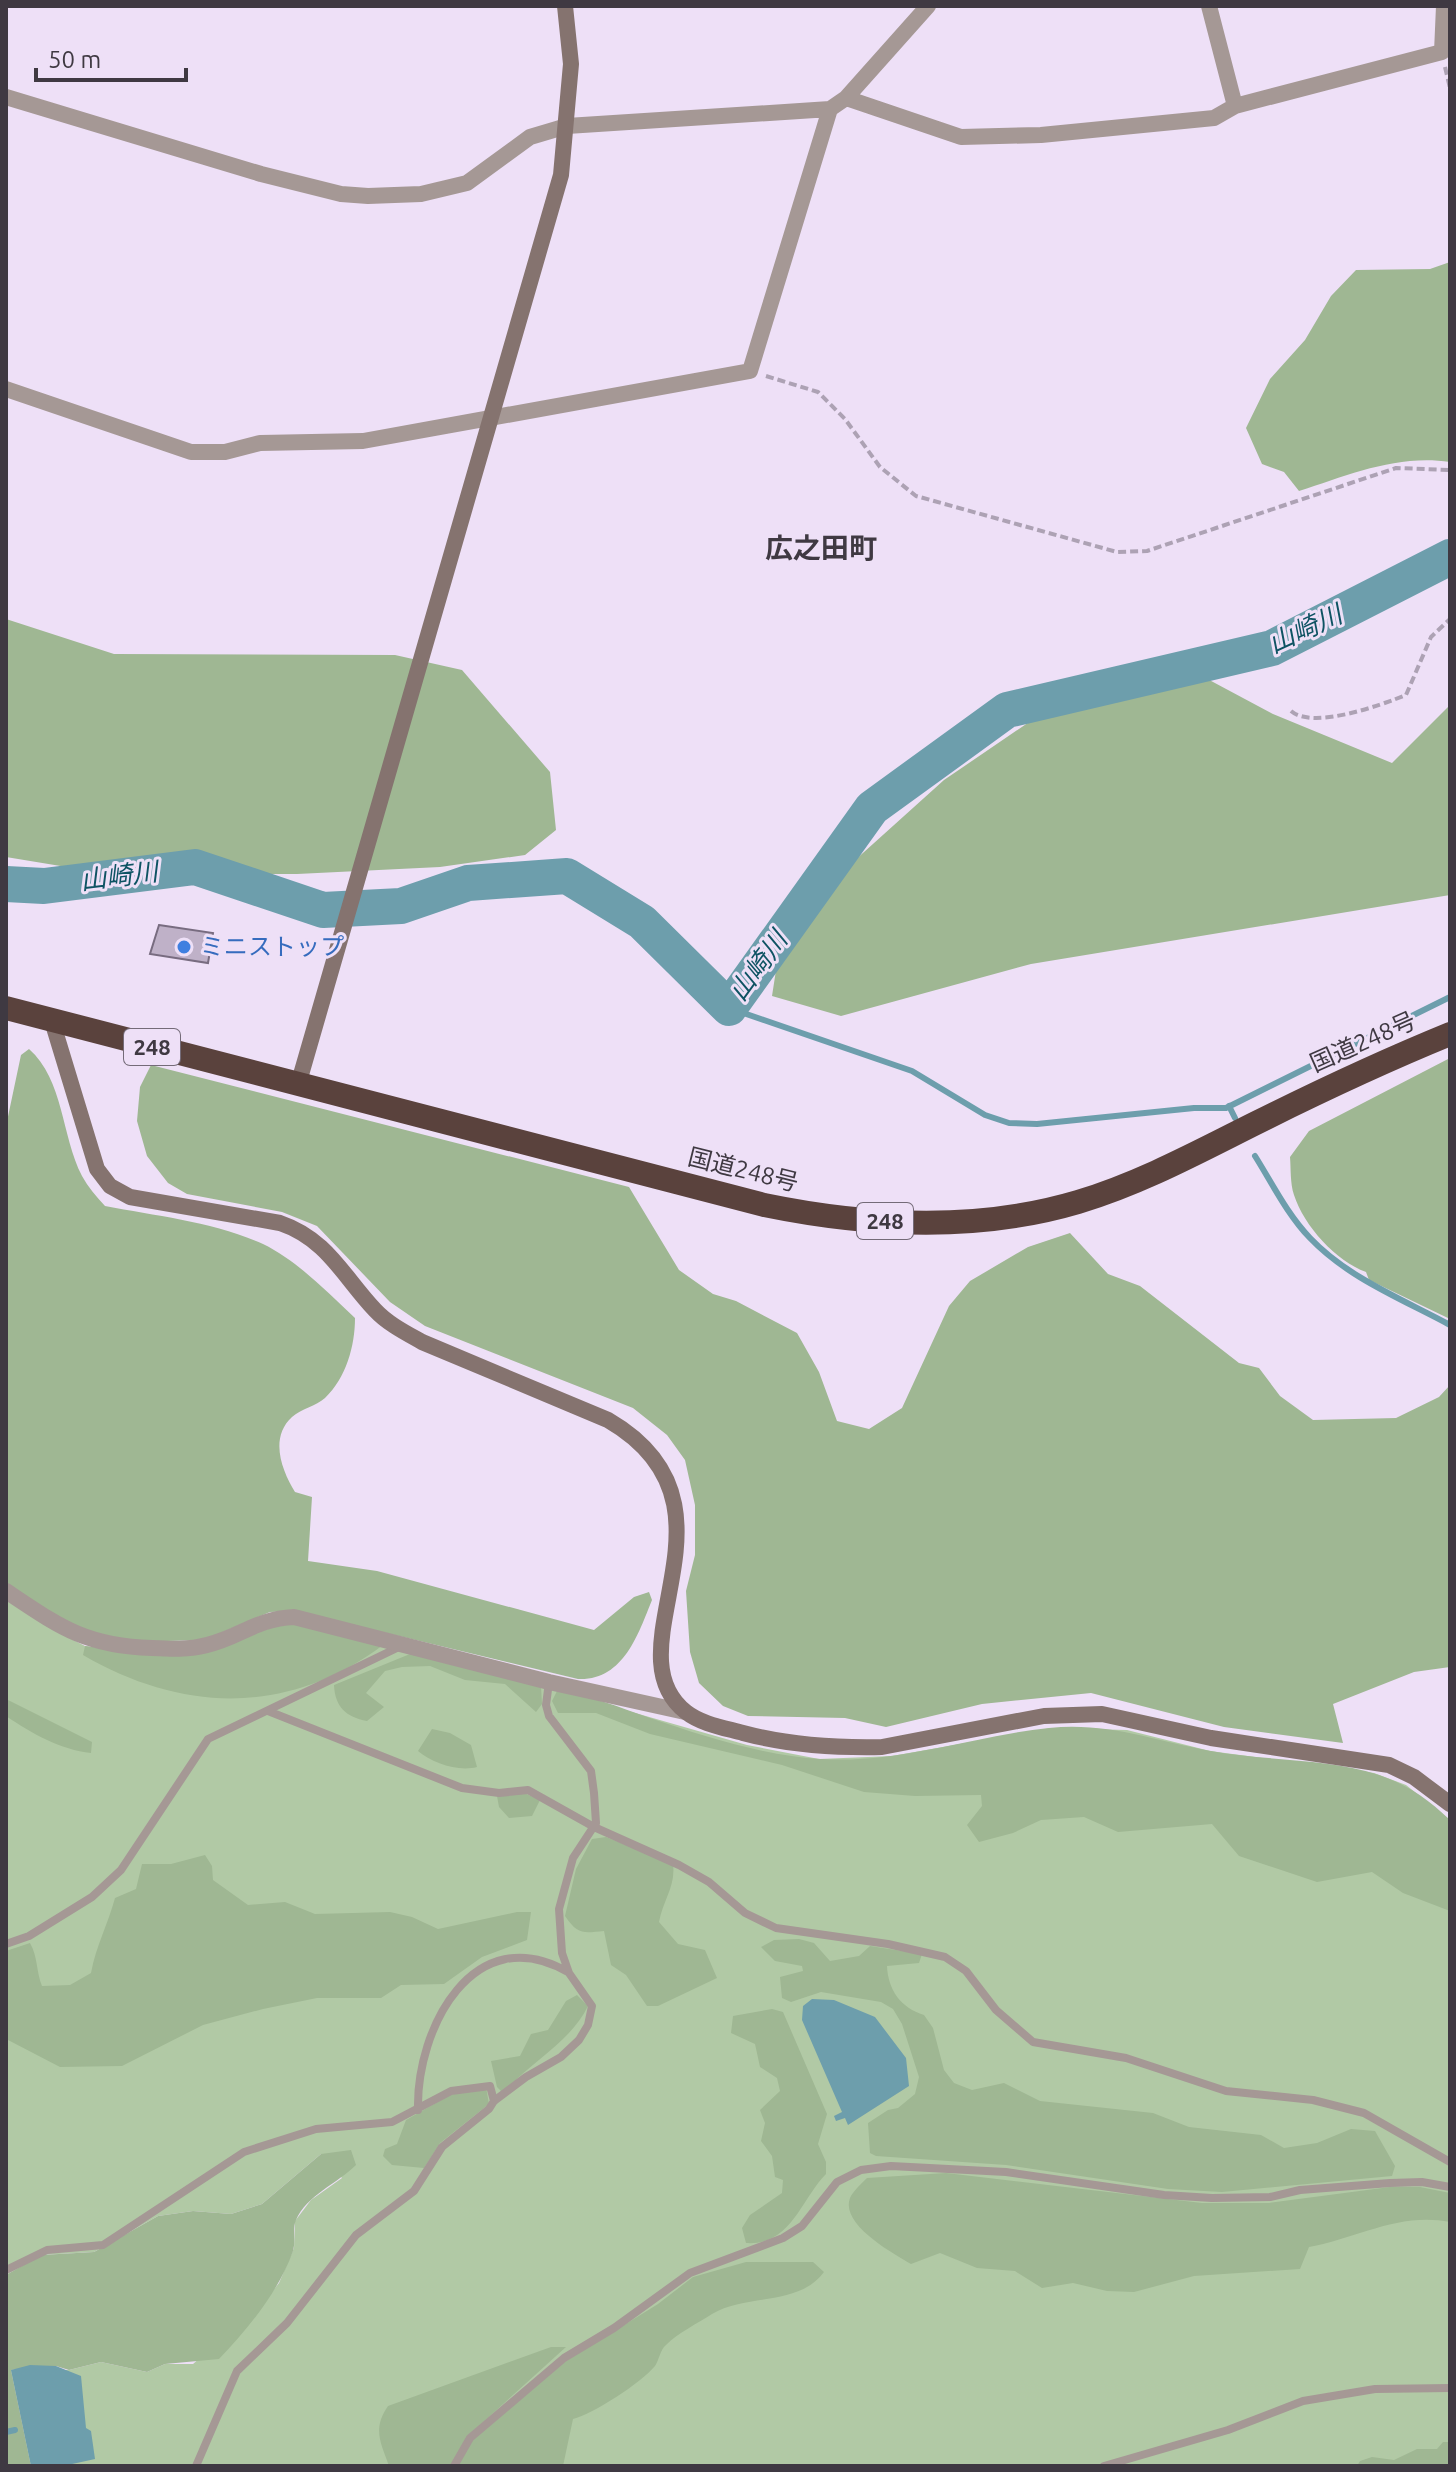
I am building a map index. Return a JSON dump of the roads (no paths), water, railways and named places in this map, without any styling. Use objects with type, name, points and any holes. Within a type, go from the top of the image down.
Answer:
[{"type":"highway","name":"国道248号","points":[[6,1008],[779,1208],[860,1220],[949,1222],[993,1219],[1076,1202],[1152,1175],[1371,1066],[1450,1034]]},
{"type":"street","points":[[298,1085],[493,419],[561,175],[571,64],[565,6]]},
{"type":"street","points":[[6,97],[261,174],[341,194],[421,194],[467,183],[530,137],[567,126],[830,109],[846,98],[928,6]]},
{"type":"street","points":[[1209,6],[1235,106]]},
{"type":"street","points":[[846,98],[961,137],[1041,135],[1214,118],[1235,106],[1442,52],[1444,6]]},
{"type":"street","points":[[6,389],[191,452],[225,452],[260,443],[363,441],[493,419],[630,390],[693,383],[750,371],[830,109]]},
{"type":"street","points":[[52,1021],[97,1169],[110,1186],[130,1197],[280,1223],[303,1231],[319,1243],[377,1313],[396,1327],[422,1342],[608,1420],[636,1436],[657,1459],[673,1494],[676,1553],[663,1621],[663,1664],[670,1691],[685,1712]]},
{"type":"street","points":[[6,1591],[62,1629],[90,1641],[127,1647],[181,1649],[208,1645],[269,1618],[294,1617],[549,1682],[685,1712],[709,1723],[756,1736],[856,1748],[882,1747],[1044,1716],[1102,1714],[1211,1738],[1389,1765],[1414,1777],[1450,1804]]},
{"type":"lane","points":[[6,1944],[29,1936],[92,1897],[111,1879],[138,1849],[208,1739],[402,1645]]},
{"type":"lane","points":[[196,2466],[237,2371],[287,2323],[356,2235],[406,2200],[442,2147],[489,2109],[494,2101],[526,2077],[561,2057],[588,2025],[592,2006],[569,1973],[562,1953],[559,1909],[573,1858],[594,1827],[591,1771],[549,1716],[546,1705],[549,1682]]},
{"type":"lane","points":[[268,1711],[462,1788],[499,1793],[528,1790],[594,1827],[699,1877],[764,1923],[945,1957],[966,1971],[996,2010],[1033,2042],[1126,2058],[1226,2091],[1313,2100],[1364,2113],[1450,2162]]},
{"type":"lane","points":[[418,2110],[428,2046],[439,2014],[455,1989],[480,1968],[512,1958],[552,1963],[569,1973]]},
{"type":"lane","points":[[6,2270],[47,2250],[103,2245],[244,2152],[316,2129],[392,2122],[451,2091],[485,2084],[493,2089],[494,2101]]},
{"type":"lane","points":[[454,2466],[470,2438],[564,2358],[614,2328],[690,2273],[783,2238],[802,2226],[837,2182],[861,2170],[891,2166],[1006,2172],[1164,2195],[1212,2198],[1270,2197],[1300,2190],[1390,2183],[1422,2182],[1450,2187]]},
{"type":"lane","points":[[1104,2466],[1228,2430],[1303,2401],[1375,2389],[1450,2388]]},
{"type":"water","points":[[812,1999],[834,2000],[875,2017],[906,2058],[909,2086],[848,2125],[845,2118],[836,2121],[834,2116],[842,2112],[802,2020],[803,2006]]},
{"type":"water","points":[[30,2365],[56,2366],[81,2376],[86,2428],[91,2431],[95,2459],[63,2466],[31,2466],[11,2370]]},
{"type":"waterway","name":"山崎川","points":[[6,884],[44,886],[195,867],[323,910],[401,906],[468,883],[567,876],[642,922],[729,1008],[872,808],[1007,710],[1272,648],[1450,557]]},
{"type":"waterway","points":[[729,1008],[912,1071],[985,1115],[1009,1123],[1037,1124],[1194,1108],[1226,1108],[1450,997]]},
{"type":"waterway","points":[[1229,1106],[1235,1118]]},
{"type":"waterway","points":[[1255,1156],[1294,1219],[1325,1252],[1376,1287],[1450,1325]]},
{"type":"waterway","points":[[6,2432],[15,2430]]},
{"type":"place","name":"ミニストップ","points":[[184,947]]},
{"type":"district","name":"広之田町","points":[[821,548]]}]
